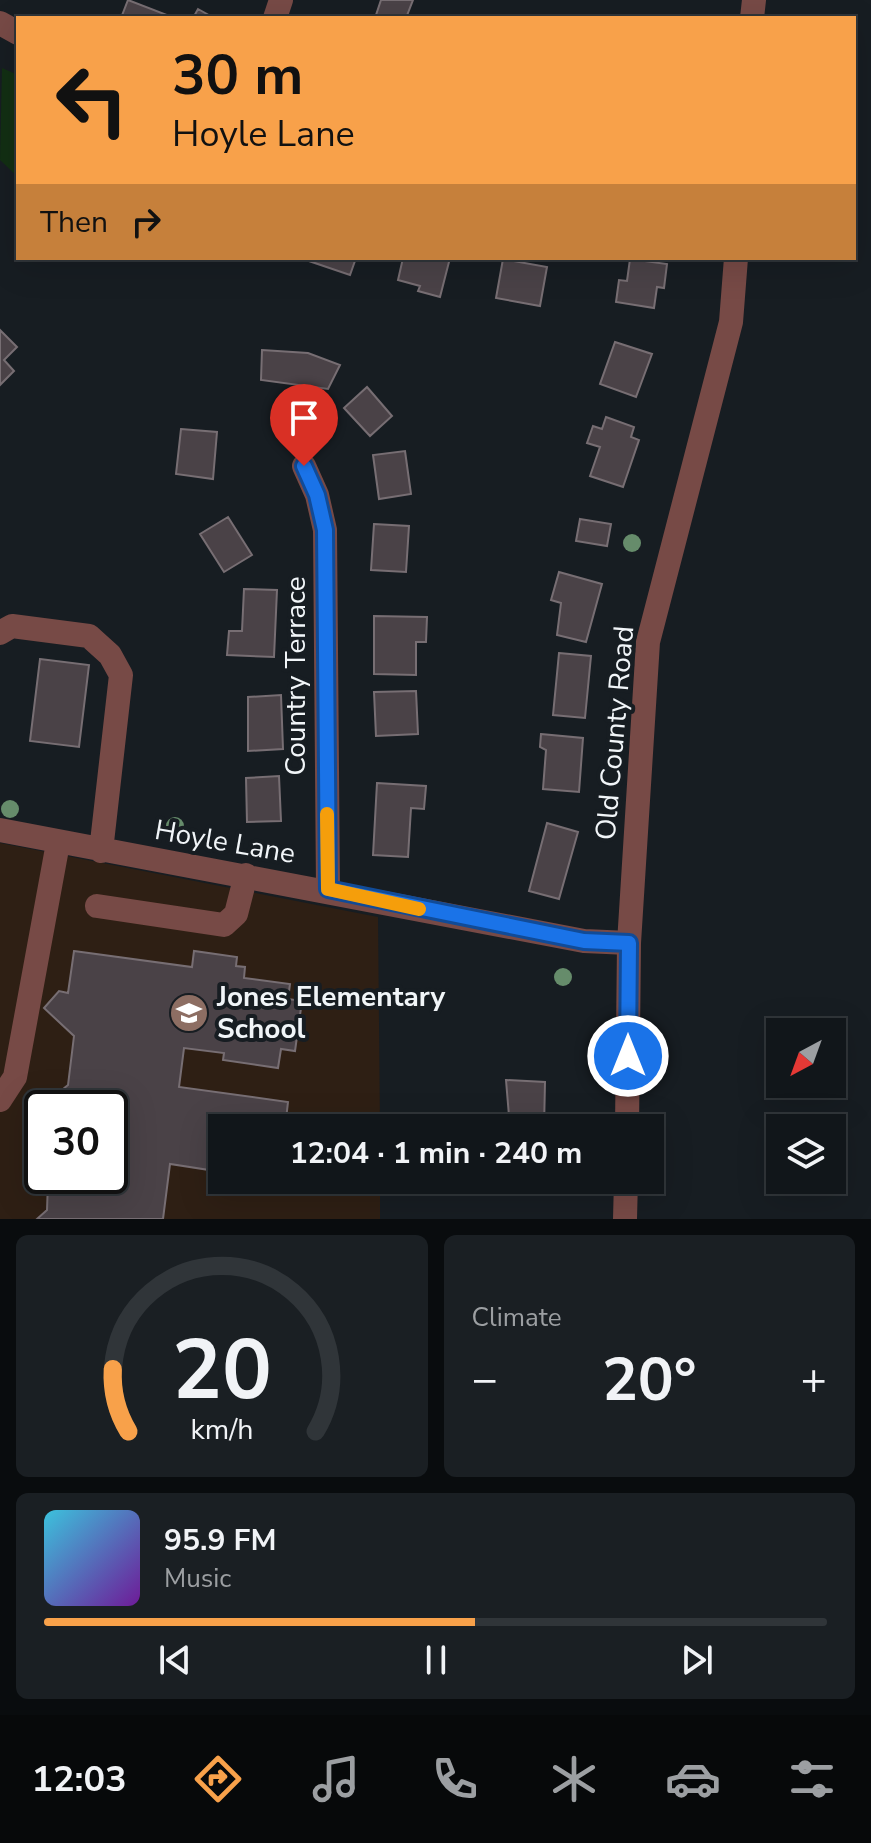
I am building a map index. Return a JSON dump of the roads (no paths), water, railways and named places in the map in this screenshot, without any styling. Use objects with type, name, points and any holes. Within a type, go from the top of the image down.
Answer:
[{"type":"street","name":"Old County Road","points":[[627,1114],[629,943],[648,642],[731,322],[736,260]]},
{"type":"street","name":"Country Terrace","points":[[304,466],[317,495],[325,530],[328,889]]},
{"type":"street","points":[[0,633],[12,626],[89,636],[110,655],[121,675],[101,851]]},
{"type":"street","name":"Hoyle Lane","points":[[0,830],[101,851],[328,889],[569,938],[604,944],[629,943]]},
{"type":"street","points":[[0,1100],[15,1077],[58,843]]},
{"type":"street","points":[[97,906],[224,925],[236,914],[246,875]]},
{"type":"street","points":[[625,1219],[626,1194]]},
{"type":"place","name":"Jones Elementary School","points":[[189,1013]]}]
